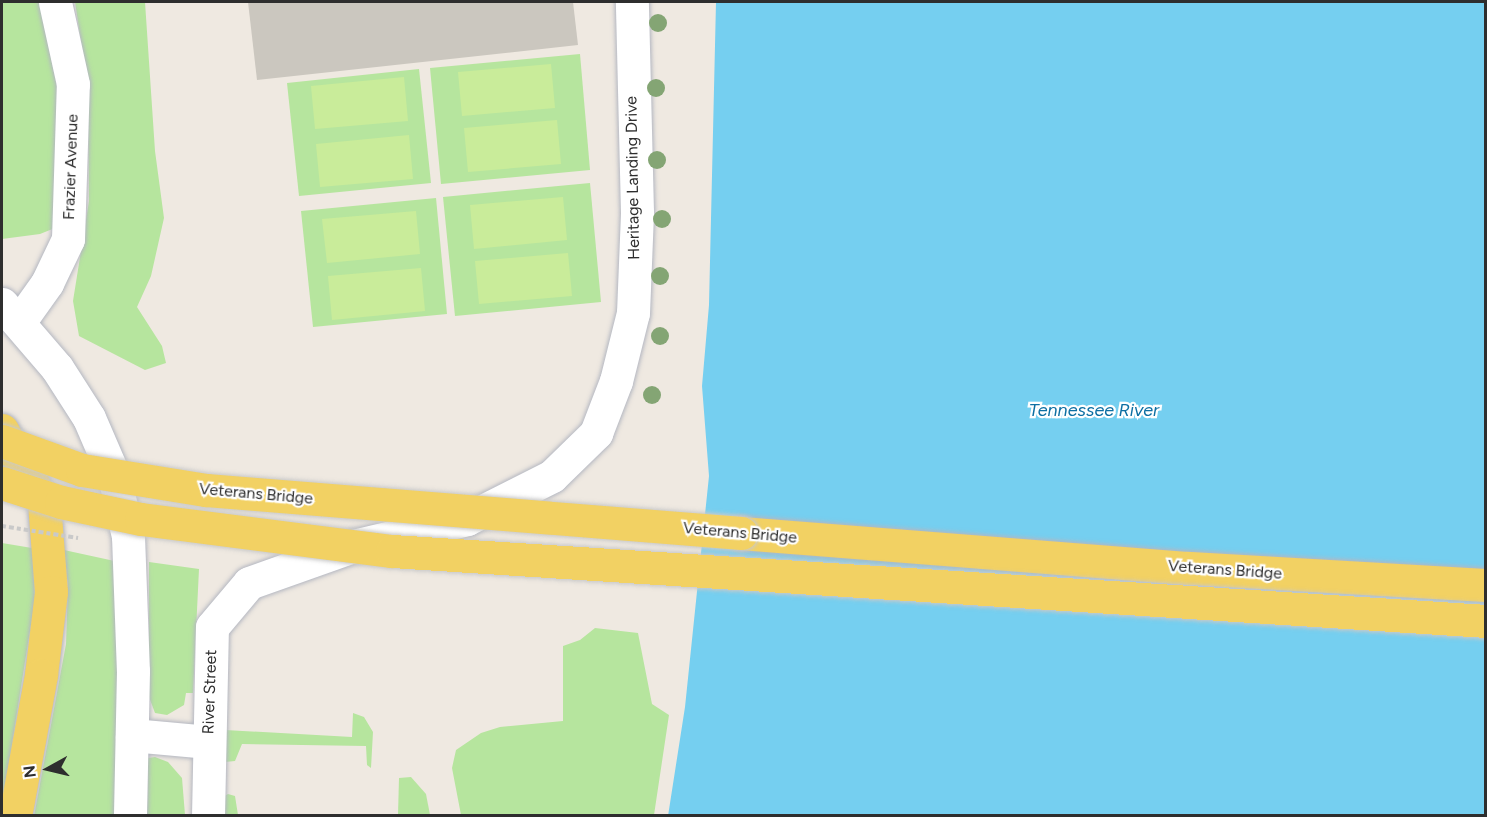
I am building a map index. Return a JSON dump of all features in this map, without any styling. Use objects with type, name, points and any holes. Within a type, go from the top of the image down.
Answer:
[{"type":"main road","points":[[2,429],[44,503],[51,592],[41,675],[15,816]]},
{"type":"main road","name":"Veterans Bridge","points":[[2,441],[82,470],[206,490],[1189,568],[1485,585]]},
{"type":"main road","name":"Veterans Bridge","points":[[2,483],[62,502],[141,519],[392,551],[1485,621]]},
{"type":"main road","points":[[2,501],[72,520],[193,541],[323,552],[392,551]]},
{"type":"street","name":"Frazier Avenue","points":[[11,312],[47,284],[68,238],[73,84],[54,2]]},
{"type":"street","name":"Heritage Landing Drive","points":[[249,583],[352,546],[467,519],[552,476],[596,433],[616,381],[633,313],[637,212],[632,2]]},
{"type":"street","points":[[11,312],[57,368],[89,418],[114,476],[128,536],[132,735],[130,816]]},
{"type":"street","name":"River Street","points":[[208,816],[212,627],[249,583]]},
{"type":"street","points":[[132,735],[208,742]]},
{"type":"green space","points":[[2,2],[40,2],[59,98],[55,228],[40,234],[2,239]]},
{"type":"green space","points":[[75,2],[145,2],[155,151],[164,218],[151,276],[137,307],[162,346],[166,363],[145,370],[79,336],[73,301],[89,201],[88,88]]},
{"type":"green space","points":[[580,54],[590,170],[441,184],[430,68]]},
{"type":"green space","points":[[551,64],[555,108],[462,116],[458,72]]},
{"type":"green space","points":[[419,69],[431,183],[299,196],[287,83]]},
{"type":"green space","points":[[404,77],[408,121],[315,129],[311,86]]},
{"type":"green space","points":[[557,120],[561,164],[468,172],[464,128]]},
{"type":"green space","points":[[409,135],[413,179],[320,187],[316,144]]},
{"type":"green space","points":[[590,183],[601,302],[455,316],[443,197]]},
{"type":"green space","points":[[563,197],[567,240],[474,249],[470,205]]},
{"type":"green space","points":[[436,198],[447,314],[313,327],[301,211]]},
{"type":"green space","points":[[416,211],[420,254],[327,263],[322,219]]},
{"type":"green space","points":[[568,253],[572,296],[479,304],[475,261]]},
{"type":"green space","points":[[421,268],[425,311],[332,320],[328,276]]},
{"type":"green space","points":[[2,543],[32,548],[35,599],[2,807]]},
{"type":"green space","points":[[64,550],[119,562],[116,815],[34,816],[66,644],[68,585]]},
{"type":"green space","points":[[149,562],[199,569],[193,693],[186,693],[184,705],[167,715],[155,713],[149,697]]},
{"type":"green space","points":[[595,628],[638,633],[652,704],[669,715],[654,815],[461,815],[452,768],[456,750],[481,733],[500,727],[563,721],[563,646],[580,640]]},
{"type":"green space","points":[[353,713],[364,717],[373,732],[371,768],[367,765],[366,746],[242,744],[235,761],[225,762],[225,730],[352,737]]},
{"type":"green space","points":[[155,757],[168,762],[182,778],[185,815],[147,816],[148,758]]},
{"type":"green space","points":[[411,777],[426,794],[430,815],[398,815],[399,778]]},
{"type":"green space","points":[[228,794],[235,796],[238,815],[223,815],[223,797]]},
{"type":"water","name":"Tennessee River","points":[[716,2],[1485,2],[1485,815],[668,816],[685,707],[709,476],[702,386],[709,305]]},
{"type":"building","points":[[248,2],[573,2],[578,45],[257,80]]}]
